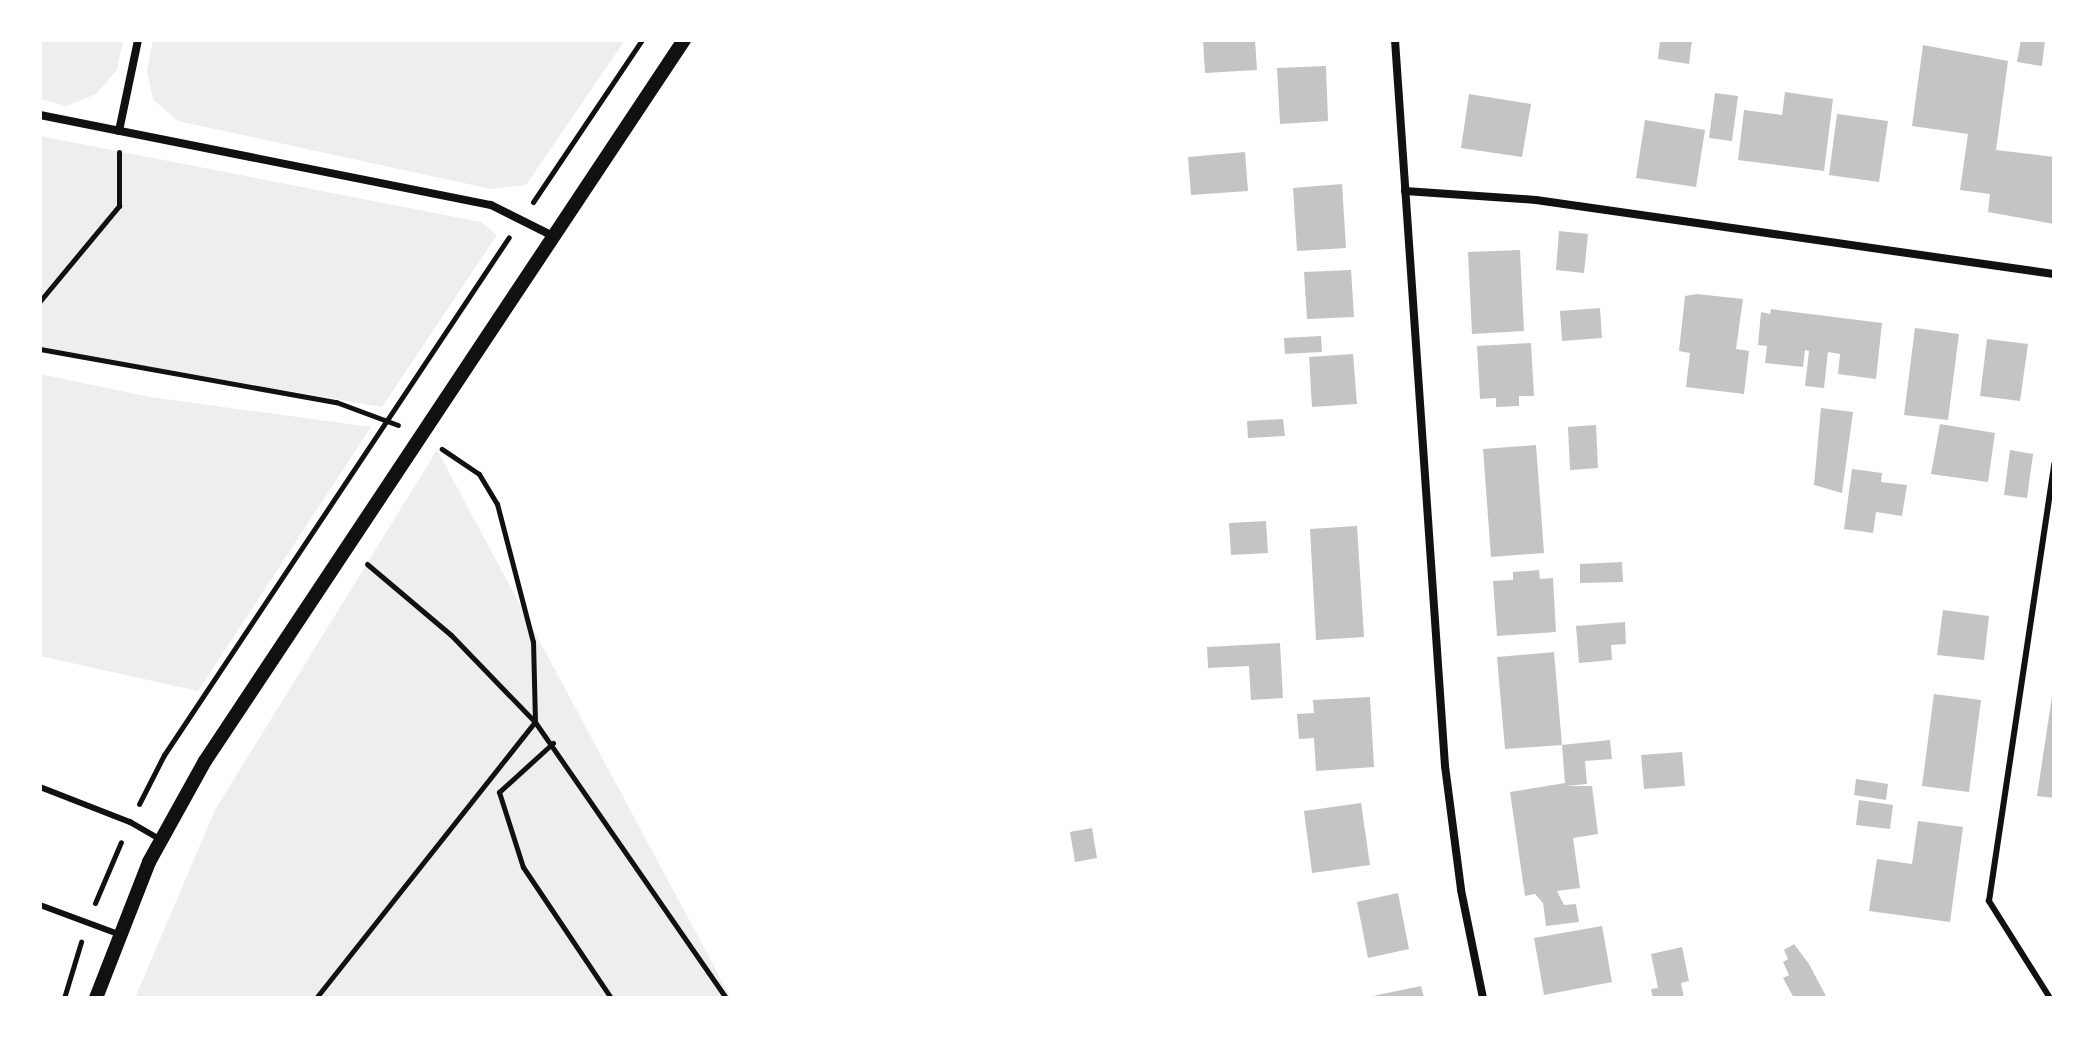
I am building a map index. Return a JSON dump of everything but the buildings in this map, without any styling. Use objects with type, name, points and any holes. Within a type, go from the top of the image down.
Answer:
[{"type":"street","points":[[119,131],[138,40]]},
{"type":"street","points":[[96,998],[118,934],[160,839],[205,761],[684,40]]},
{"type":"street","points":[[1395,40],[1445,766],[1461,890],[1483,998]]},
{"type":"street","points":[[40,115],[491,205],[522,217],[553,236]]},
{"type":"street","points":[[1405,191],[1536,200],[2054,274]]},
{"type":"lane","points":[[2050,998],[1989,901],[2054,464]]},
{"type":"lane","points":[[40,787],[130,822],[160,839]]},
{"type":"lane","points":[[40,905],[118,934]]},
{"type":"path","points":[[64,998],[87,921],[130,822],[164,755],[642,40]]},
{"type":"path","points":[[40,301],[119,206],[119,131]]},
{"type":"path","points":[[40,349],[336,402],[388,420],[420,436],[479,474],[497,504],[533,642],[535,722],[316,998]]},
{"type":"path","points":[[346,548],[451,635],[553,743],[726,998]]},
{"type":"path","points":[[553,743],[499,792],[523,867],[611,998]]},
{"type":"shaded area","points":[[40,40],[123,40],[117,70],[96,94],[67,106],[40,99]]},
{"type":"shaded area","points":[[153,40],[625,40],[526,185],[491,189],[178,121],[153,99],[147,70]]},
{"type":"shaded area","points":[[40,136],[481,222],[497,235],[382,407],[40,348]]},
{"type":"shaded area","points":[[40,374],[150,397],[371,427],[198,691],[40,656]]},
{"type":"shaded area","points":[[437,450],[731,998],[135,998],[215,810]]}]
